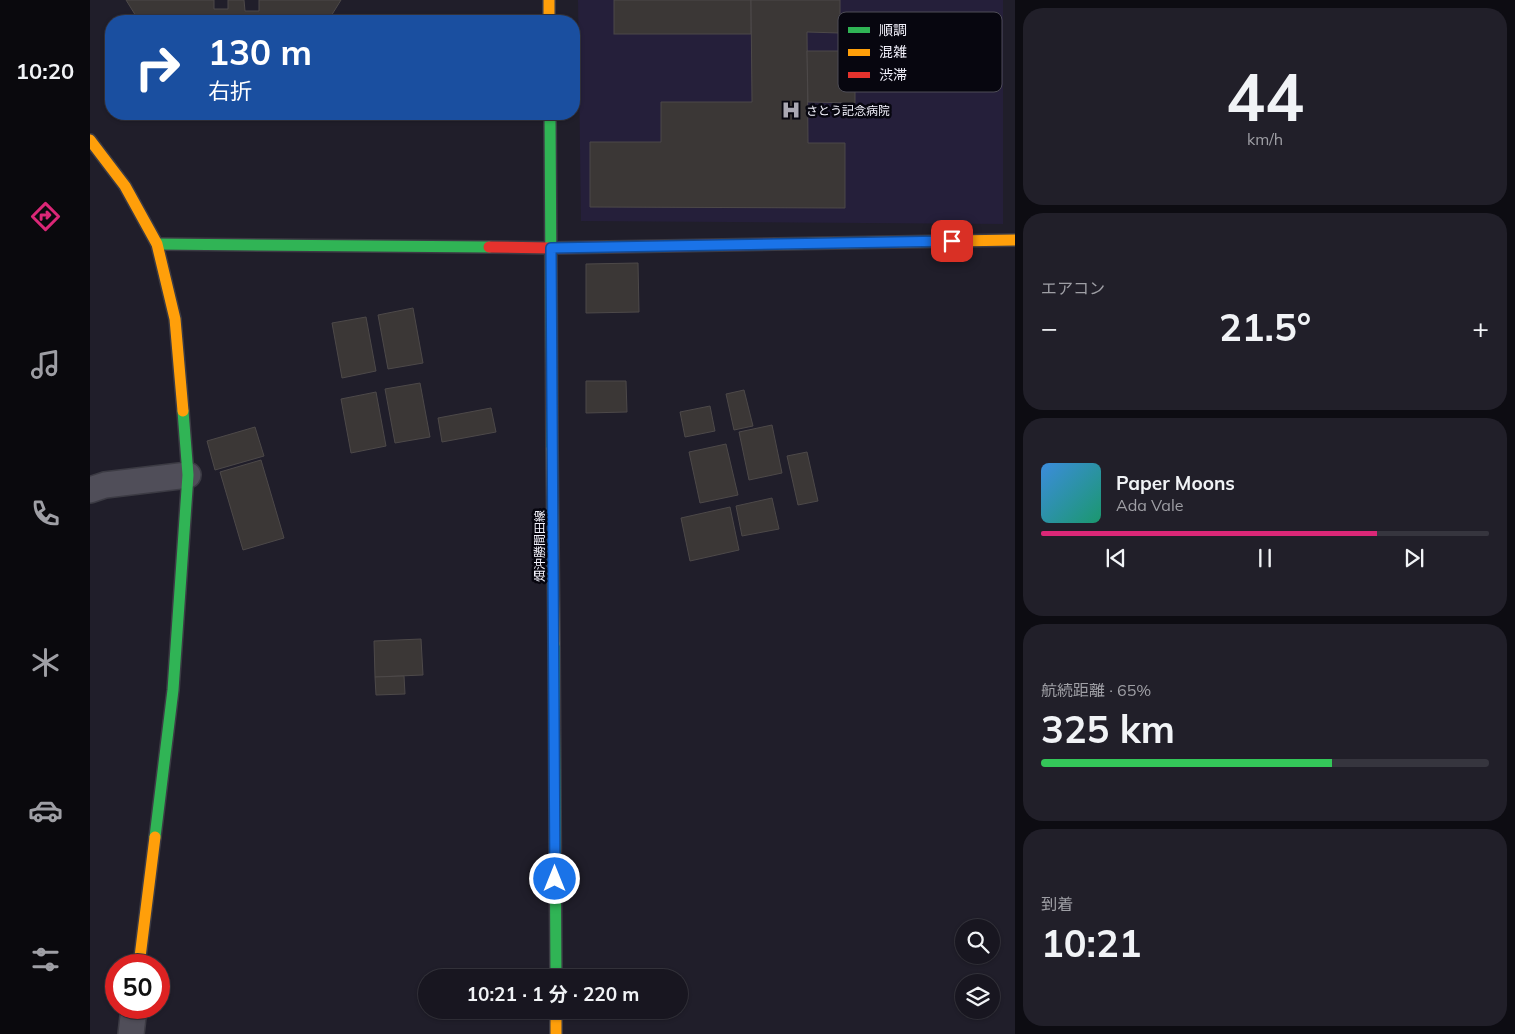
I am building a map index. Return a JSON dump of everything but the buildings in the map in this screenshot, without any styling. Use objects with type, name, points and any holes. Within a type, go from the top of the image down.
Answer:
[{"type":"street","points":[[549,0],[549,15]]},
{"type":"street","name":"畑沖勝間田線","points":[[550,120],[556,969]]},
{"type":"street","points":[[90,140],[125,186],[157,244],[175,319],[188,475],[173,690],[140,954]]},
{"type":"street","points":[[157,244],[551,248],[1015,240]]},
{"type":"street","points":[[90,490],[105,485],[188,475]]},
{"type":"street","points":[[131,1034],[133,1019]]},
{"type":"street","points":[[556,1019],[556,1034]]},
{"type":"shaded area","name":"さとう記念病院","points":[[578,0],[1003,0],[1003,224],[581,221],[580,15],[578,15]]},
{"type":"traffic: fast","points":[[550,120],[552,449]]},
{"type":"traffic: fast","points":[[157,244],[489,247]]},
{"type":"traffic: fast","points":[[155,837],[173,690],[188,475],[183,411]]},
{"type":"traffic: fast","points":[[554,644],[556,969]]},
{"type":"traffic: slow","points":[[549,0],[549,15]]},
{"type":"traffic: slow","points":[[90,140],[125,186],[157,244],[175,319],[183,411]]},
{"type":"traffic: slow","points":[[775,244],[1015,240]]},
{"type":"traffic: slow","points":[[552,449],[554,644]]},
{"type":"traffic: slow","points":[[140,954],[155,837]]},
{"type":"traffic: slow","points":[[556,1019],[556,1034]]},
{"type":"traffic: jam","points":[[489,247],[551,248],[775,244]]},
{"type":"place","name":"さとう記念病院","points":[[791,110]]},
{"type":"route","points":[[555,879],[551,248],[952,241]]}]
